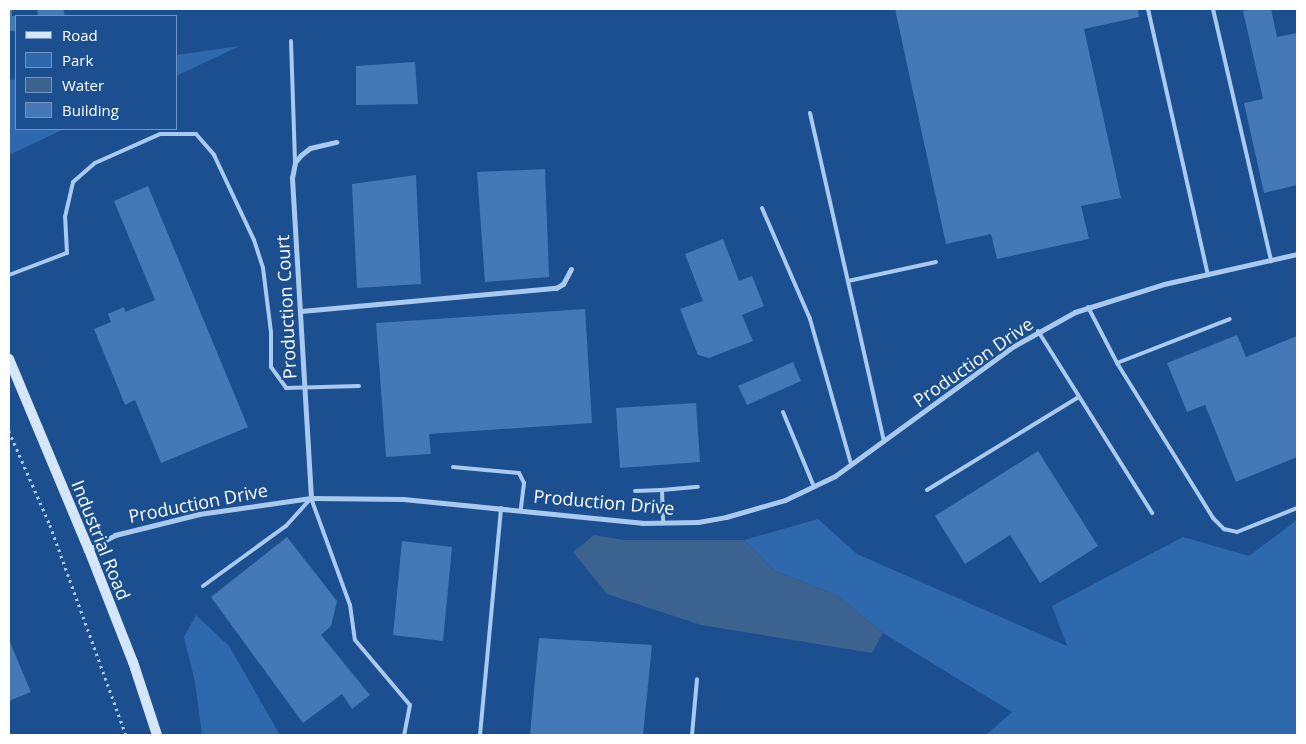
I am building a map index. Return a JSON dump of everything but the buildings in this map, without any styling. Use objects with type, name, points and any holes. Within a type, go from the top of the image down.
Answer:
[{"type":"main road","name":"Industrial Road","points":[[9,359],[89,550],[157,735]]},
{"type":"street","points":[[295,162],[310,148],[336,142]]},
{"type":"street","name":"Production Court","points":[[295,162],[292,178],[311,498]]},
{"type":"street","name":"Production Drive","points":[[89,550],[115,535],[190,516],[311,498],[403,499],[663,523],[726,517],[785,500],[814,487],[884,443],[1038,331],[1088,307],[1111,298],[1297,254]]},
{"type":"street","points":[[301,311],[556,288],[563,284],[571,269]]},
{"type":"lane","points":[[1148,9],[1208,275]]},
{"type":"lane","points":[[1213,9],[1271,261]]},
{"type":"lane","points":[[291,41],[295,162]]},
{"type":"lane","points":[[810,112],[884,443]]},
{"type":"lane","points":[[9,275],[67,253],[65,217],[73,182],[94,163],[160,134],[196,134],[214,155],[254,240],[263,268],[271,332],[271,367],[286,388],[359,386]]},
{"type":"lane","points":[[762,208],[810,319],[851,465]]},
{"type":"lane","points":[[848,281],[936,262]]},
{"type":"lane","points":[[1088,307],[1117,362],[1213,518],[1224,530],[1237,532],[1297,508]]},
{"type":"lane","points":[[1117,362],[1230,319]]},
{"type":"lane","points":[[1038,331],[1152,513]]},
{"type":"lane","points":[[927,490],[1079,397]]},
{"type":"lane","points":[[783,412],[814,487]]},
{"type":"lane","points":[[453,467],[520,472],[524,483],[520,509]]},
{"type":"lane","points":[[634,491],[698,487]]},
{"type":"lane","points":[[662,490],[663,523]]},
{"type":"lane","points":[[203,586],[286,526],[311,498],[350,605],[355,640],[410,705],[404,735]]},
{"type":"lane","points":[[480,735],[501,508]]},
{"type":"lane","points":[[692,735],[697,679]]},
{"type":"path","points":[[9,431],[50,525],[126,735]]},
{"type":"green space","points":[[240,46],[178,75],[178,55]]},
{"type":"green space","points":[[15,79],[15,130],[62,130],[9,155],[9,80]]},
{"type":"green space","points":[[818,519],[857,554],[1067,646],[1052,606],[1183,537],[1249,556],[1297,520],[1297,735],[986,735],[1012,712],[883,633],[837,595],[775,571],[744,540]]},
{"type":"green space","points":[[196,615],[229,646],[280,735],[202,735],[195,682],[184,637]]},
{"type":"water","points":[[594,535],[624,540],[744,540],[775,571],[837,595],[883,633],[872,653],[701,625],[607,594],[573,552]]}]
